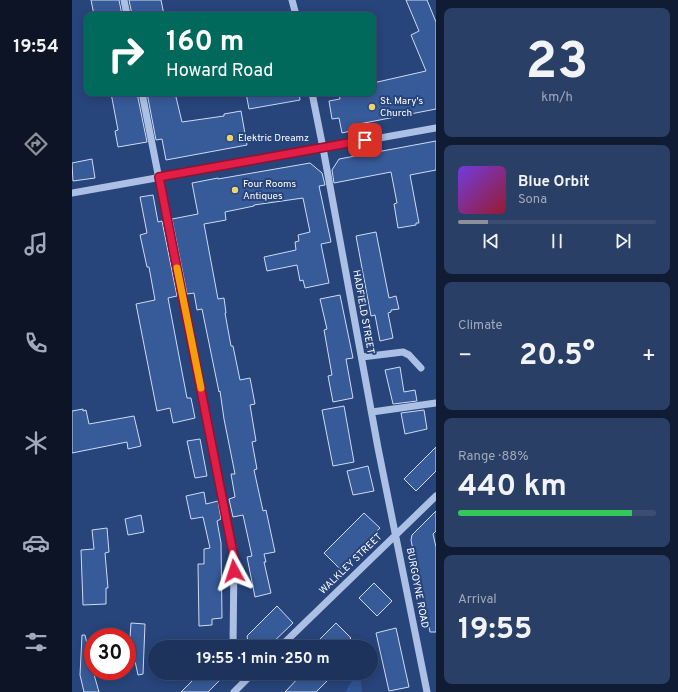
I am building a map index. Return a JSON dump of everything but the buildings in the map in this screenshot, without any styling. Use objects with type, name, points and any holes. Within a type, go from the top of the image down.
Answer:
[{"type":"street","points":[[124,0],[126,12]]},
{"type":"street","points":[[292,0],[295,12]]},
{"type":"street","points":[[143,96],[234,558],[233,640]]},
{"type":"street","name":"HADFIELD STREET","points":[[313,96],[378,448],[396,534]]},
{"type":"street","points":[[72,193],[436,128]]},
{"type":"street","points":[[362,357],[403,352],[409,355],[421,368]]},
{"type":"street","points":[[372,412],[436,403]]},
{"type":"street","name":"WALKLEY STREET","points":[[287,640],[436,496]]},
{"type":"street","name":"BURGOYNE ROAD","points":[[396,534],[427,692]]},
{"type":"street","points":[[234,692],[245,680]]},
{"type":"shaded area","points":[[361,680],[362,692],[345,692],[352,681]]},
{"type":"slow traffic","points":[[177,268],[201,388]]},
{"type":"place","name":"St. Mary's Church","points":[[372,107]]},
{"type":"place","name":"Elektric Dreamz","points":[[230,138]]},
{"type":"place","name":"Four Rooms Antiques","points":[[235,190]]},
{"type":"route","points":[[234,571],[234,558],[159,177],[365,140]]}]
